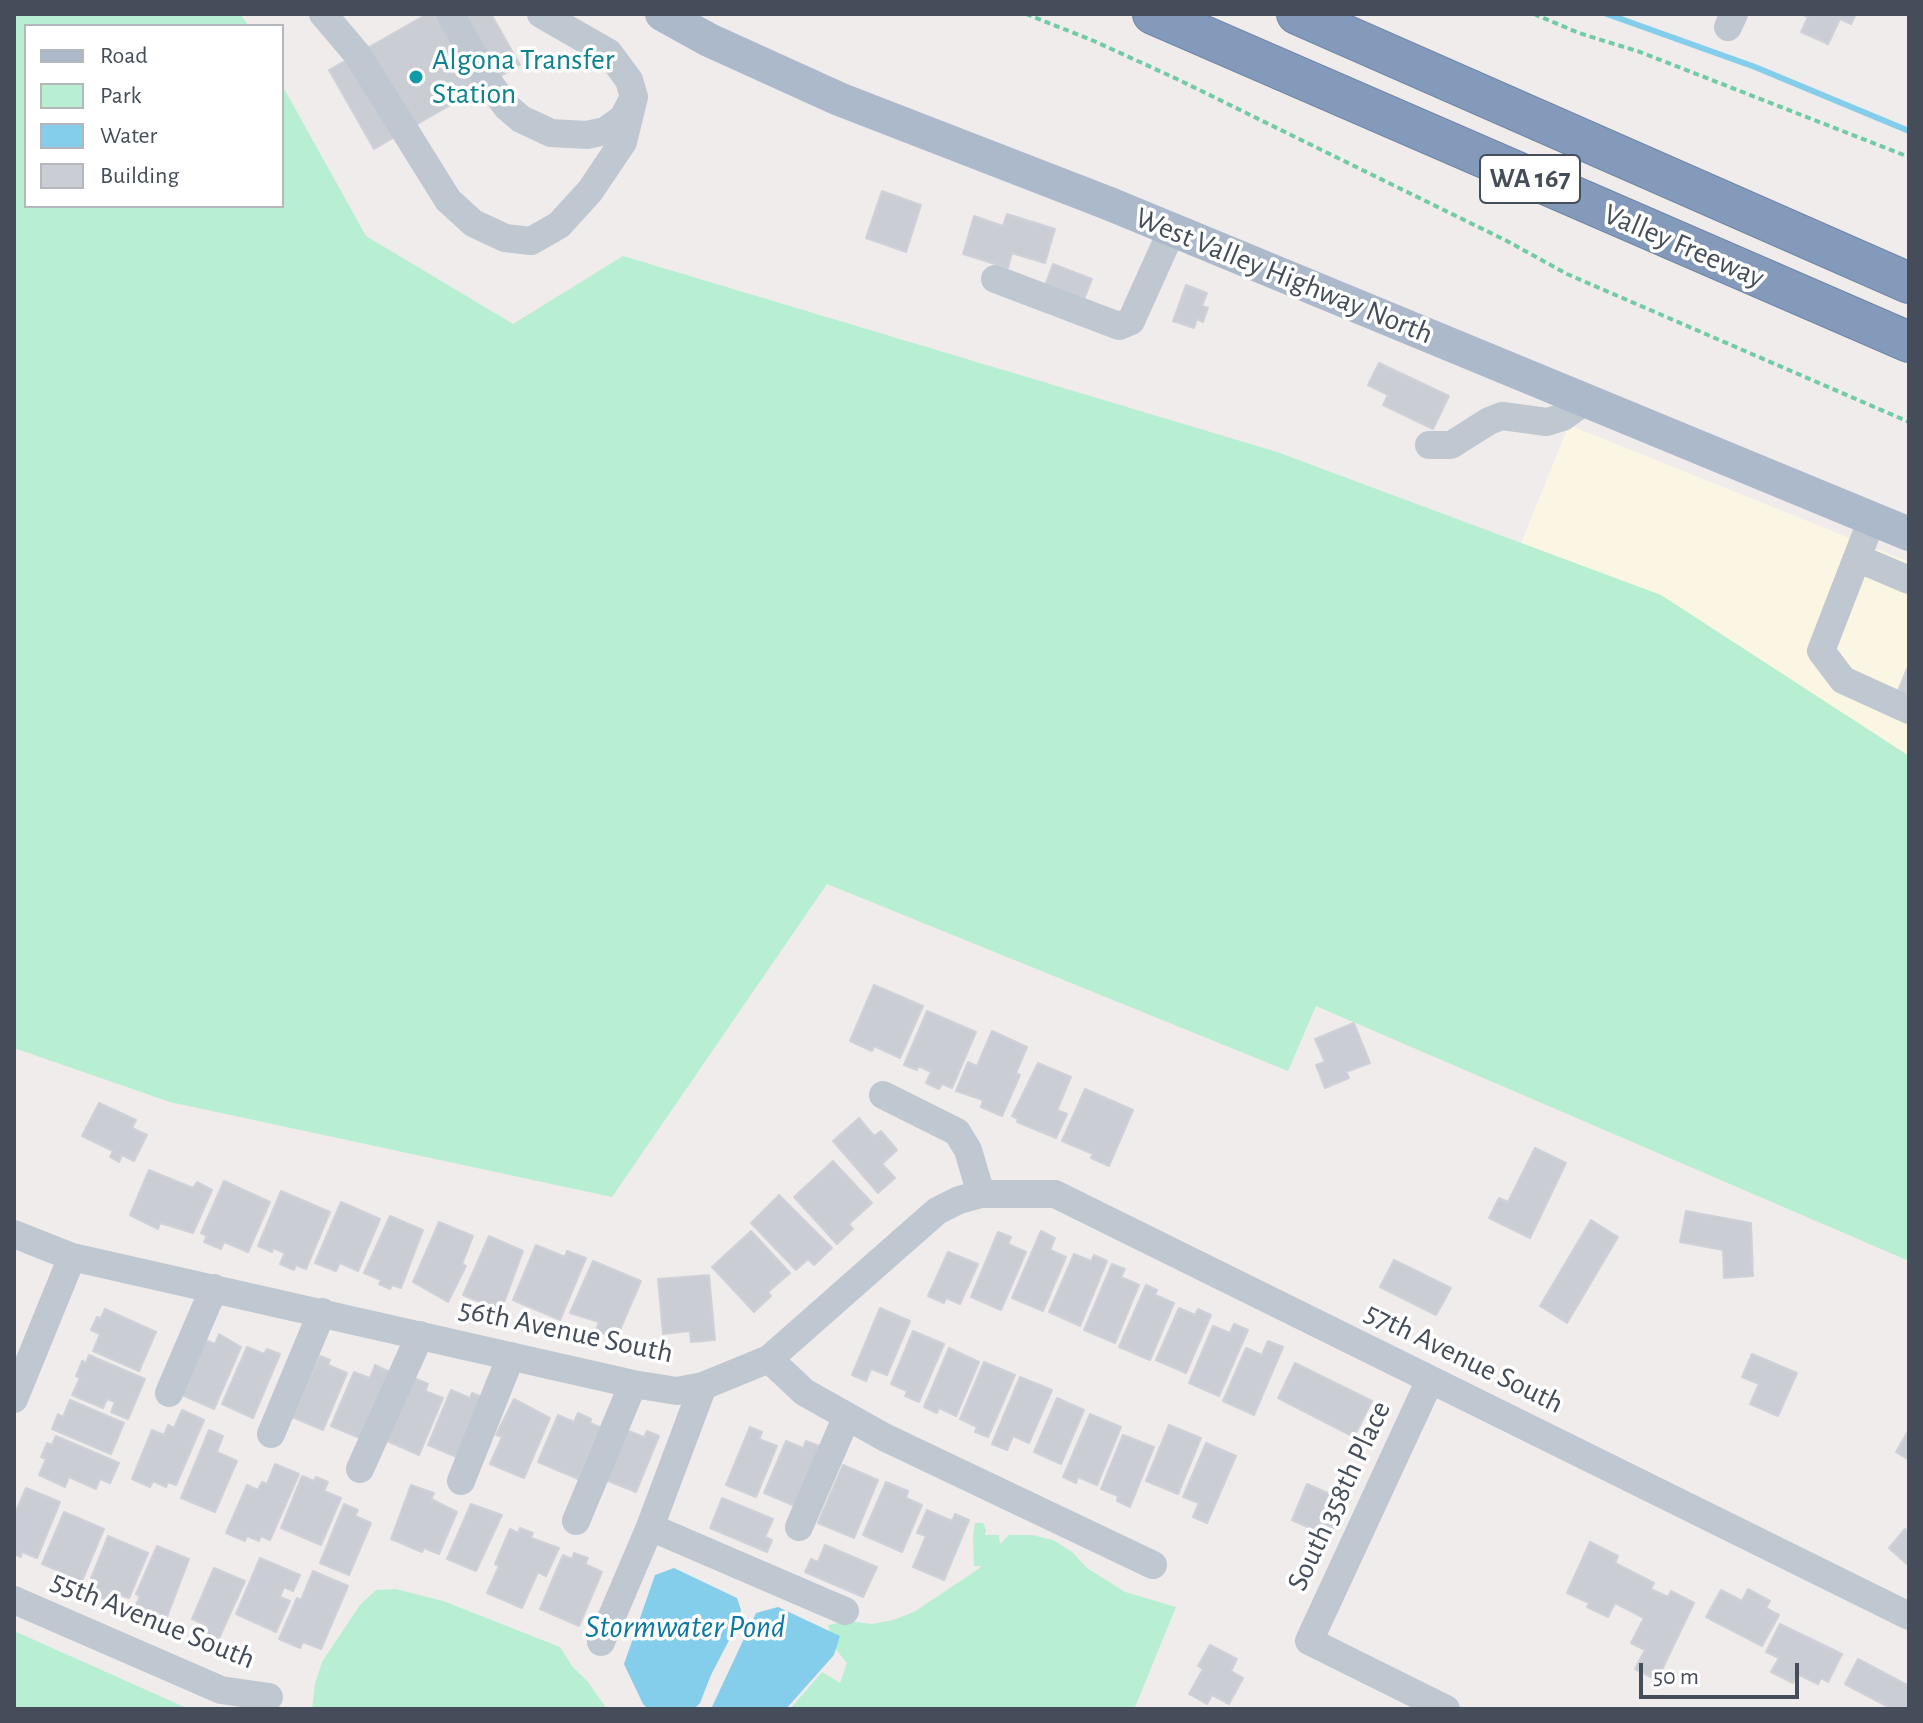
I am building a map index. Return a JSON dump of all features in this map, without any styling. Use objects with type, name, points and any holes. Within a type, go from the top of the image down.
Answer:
[{"type":"highway","name":"Valley Freeway","points":[[1153,14],[1909,342]]},
{"type":"highway","name":"Valley Freeway","points":[[1297,14],[1909,283]]},
{"type":"main road","name":"West Valley Highway North","points":[[662,14],[709,40],[839,99],[1172,230],[1909,534]]},
{"type":"street","points":[[323,14],[357,54],[448,200],[473,223],[505,238],[531,241],[559,225],[590,191],[623,142],[634,97],[629,80],[609,53],[541,14]]},
{"type":"street","points":[[450,14],[489,83],[507,107],[531,124],[551,133],[587,135],[605,131],[623,118],[634,97]]},
{"type":"street","points":[[995,279],[1119,326],[1131,321],[1172,230]]},
{"type":"street","points":[[1429,445],[1451,445],[1502,416],[1547,422],[1563,417],[1585,401]]},
{"type":"street","points":[[1872,519],[1821,651],[1843,680],[1909,710]]},
{"type":"street","points":[[1857,558],[1909,580]]},
{"type":"street","points":[[883,1095],[957,1132],[968,1150],[981,1194]]},
{"type":"street","name":"56th Avenue South","points":[[14,1234],[72,1257],[633,1384],[677,1391],[703,1386],[769,1359],[937,1211],[981,1194]]},
{"type":"street","name":"57th Avenue South","points":[[981,1194],[1055,1194],[1909,1616]]},
{"type":"street","points":[[14,1399],[72,1257]]},
{"type":"street","points":[[169,1393],[214,1288]]},
{"type":"street","points":[[271,1434],[322,1312]]},
{"type":"street","points":[[360,1469],[420,1335]]},
{"type":"street","points":[[461,1481],[511,1356]]},
{"type":"street","points":[[769,1359],[804,1392],[884,1437],[1153,1565]]},
{"type":"street","name":"South 358th Place","points":[[1430,1380],[1309,1641],[1446,1709]]},
{"type":"street","points":[[576,1521],[633,1384]]},
{"type":"street","points":[[601,1642],[650,1527],[703,1386]]},
{"type":"street","points":[[799,1527],[847,1416]]},
{"type":"street","points":[[650,1527],[845,1611]]},
{"type":"street","name":"55th Avenue South","points":[[14,1600],[221,1690],[269,1697]]},
{"type":"path","points":[[1026,14],[1177,79],[1507,241],[1567,274],[1909,422]]},
{"type":"path","points":[[1534,14],[1909,157]]},
{"type":"shaded area","points":[[1569,425],[1909,562],[1909,756],[1661,595],[1521,543]]},
{"type":"green space","points":[[14,14],[240,14],[248,24],[24,24],[24,208],[284,208],[284,89],[366,236],[513,324],[623,256],[1277,452],[1661,595],[1909,756],[1909,1261],[1316,1006],[1288,1071],[827,884],[612,1197],[170,1102],[14,1048]]},
{"type":"green space","points":[[975,1523],[983,1523],[985,1535],[999,1535],[1000,1544],[1009,1535],[1032,1535],[1053,1540],[1072,1552],[1087,1568],[1125,1592],[1176,1607],[1135,1707],[1138,1709],[790,1709],[822,1672],[840,1683],[847,1663],[833,1646],[828,1625],[848,1621],[872,1624],[893,1620],[914,1612],[980,1568],[974,1566]]},
{"type":"green space","points":[[396,1589],[443,1601],[560,1647],[607,1709],[312,1709],[322,1662],[360,1605],[376,1590]]},
{"type":"green space","points":[[14,1631],[189,1709],[14,1709]]},
{"type":"water","name":"Stormwater Pond","points":[[674,1568],[737,1598],[741,1610],[738,1623],[700,1703],[694,1709],[648,1709],[624,1664],[655,1575]]},
{"type":"water","name":"Stormwater Pond","points":[[778,1607],[840,1636],[834,1655],[786,1709],[711,1709],[756,1613]]},
{"type":"building","name":"Algona Transfer Station","points":[[427,14],[491,14],[520,65],[374,149],[329,70]]},
{"type":"building","points":[[1801,14],[1856,14],[1851,24],[1840,19],[1828,44],[1801,32],[1808,17]]},
{"type":"building","points":[[882,191],[921,205],[906,252],[866,238]]},
{"type":"building","points":[[1007,214],[1055,229],[1045,263],[1012,253],[1008,268],[963,254],[974,216],[1003,226]]},
{"type":"building","points":[[1053,264],[1092,279],[1083,302],[1044,288]]},
{"type":"building","points":[[1186,285],[1207,293],[1202,306],[1208,308],[1203,322],[1197,319],[1194,328],[1173,321]]},
{"type":"building","points":[[1379,363],[1449,396],[1433,429],[1383,405],[1388,395],[1368,385]]},
{"type":"building","points":[[1909,664],[1909,696],[1898,691]]},
{"type":"building","points":[[874,985],[923,1006],[900,1058],[874,1046],[872,1051],[850,1041]]},
{"type":"building","points":[[927,1011],[976,1032],[952,1088],[942,1084],[939,1089],[926,1083],[931,1072],[918,1066],[917,1070],[904,1065]]},
{"type":"building","points":[[1354,1023],[1370,1063],[1346,1072],[1349,1078],[1325,1088],[1316,1065],[1325,1062],[1315,1039]]},
{"type":"building","points":[[992,1031],[1027,1047],[1016,1073],[1020,1075],[1002,1116],[981,1107],[983,1100],[956,1091],[968,1062],[977,1066]]},
{"type":"building","points":[[1038,1063],[1071,1077],[1057,1110],[1067,1114],[1056,1138],[1017,1122],[1018,1119],[1012,1116]]},
{"type":"building","points":[[1085,1089],[1133,1110],[1109,1166],[1091,1158],[1093,1154],[1062,1141]]},
{"type":"building","points":[[99,1103],[136,1120],[132,1128],[147,1135],[134,1161],[122,1155],[119,1162],[110,1157],[113,1151],[82,1136]]},
{"type":"building","points":[[859,1118],[874,1136],[881,1131],[897,1150],[882,1164],[895,1178],[878,1193],[833,1141]]},
{"type":"building","points":[[1535,1148],[1566,1163],[1530,1238],[1489,1218],[1499,1198],[1508,1202]]},
{"type":"building","points":[[833,1161],[872,1203],[849,1224],[853,1229],[837,1244],[794,1197]]},
{"type":"building","points":[[149,1170],[193,1188],[197,1182],[212,1190],[193,1233],[160,1223],[158,1229],[130,1215]]},
{"type":"building","points":[[224,1181],[270,1202],[248,1252],[224,1242],[221,1249],[204,1242],[207,1236],[201,1233]]},
{"type":"building","points":[[281,1191],[330,1212],[306,1269],[296,1265],[294,1270],[280,1264],[285,1253],[258,1246]]},
{"type":"building","points":[[779,1195],[832,1248],[814,1265],[808,1259],[796,1270],[751,1223]]},
{"type":"building","points":[[341,1202],[380,1219],[358,1271],[340,1263],[336,1271],[315,1263]]},
{"type":"building","points":[[1686,1211],[1751,1223],[1753,1276],[1724,1278],[1723,1250],[1680,1242]]},
{"type":"building","points":[[390,1216],[423,1230],[401,1288],[392,1285],[390,1289],[379,1284],[381,1280],[364,1273]]},
{"type":"building","points":[[1591,1220],[1618,1237],[1567,1323],[1540,1306]]},
{"type":"building","points":[[439,1222],[473,1236],[462,1264],[466,1266],[448,1302],[413,1282]]},
{"type":"building","points":[[751,1231],[790,1273],[768,1292],[771,1296],[754,1312],[712,1267]]},
{"type":"building","points":[[1041,1231],[1055,1238],[1050,1250],[1066,1257],[1043,1311],[1012,1298]]},
{"type":"building","points":[[998,1232],[1011,1237],[1008,1244],[1026,1252],[1001,1310],[971,1297]]},
{"type":"building","points":[[489,1236],[523,1251],[501,1311],[479,1305],[480,1302],[463,1295]]},
{"type":"building","points":[[536,1245],[565,1257],[567,1251],[586,1258],[560,1320],[513,1300]]},
{"type":"building","points":[[948,1252],[978,1264],[960,1304],[946,1298],[944,1303],[928,1296]]},
{"type":"building","points":[[1074,1254],[1091,1261],[1094,1255],[1107,1261],[1080,1326],[1049,1312]]},
{"type":"building","points":[[1394,1260],[1451,1288],[1436,1315],[1380,1287]]},
{"type":"building","points":[[593,1261],[641,1281],[616,1339],[596,1330],[599,1322],[570,1313]]},
{"type":"building","points":[[1112,1264],[1125,1269],[1121,1277],[1139,1285],[1115,1343],[1084,1330]]},
{"type":"building","points":[[709,1275],[715,1340],[691,1342],[690,1331],[663,1334],[658,1279]]},
{"type":"building","points":[[1146,1285],[1157,1290],[1155,1295],[1174,1303],[1150,1360],[1119,1347]]},
{"type":"building","points":[[880,1308],[910,1321],[887,1375],[871,1369],[866,1381],[852,1375]]},
{"type":"building","points":[[1179,1308],[1195,1315],[1198,1309],[1211,1315],[1186,1373],[1156,1360]]},
{"type":"building","points":[[105,1309],[156,1332],[139,1371],[93,1351],[100,1334],[91,1330]]},
{"type":"building","points":[[1234,1324],[1248,1330],[1219,1396],[1189,1383],[1213,1326],[1230,1333]]},
{"type":"building","points":[[913,1331],[944,1344],[919,1402],[905,1396],[907,1391],[891,1384]]},
{"type":"building","points":[[219,1334],[241,1347],[214,1409],[180,1394],[198,1337],[215,1344]]},
{"type":"building","points":[[1268,1341],[1283,1347],[1254,1415],[1223,1401],[1246,1348],[1262,1355]]},
{"type":"building","points":[[247,1347],[264,1354],[267,1349],[280,1354],[253,1418],[222,1404]]},
{"type":"building","points":[[949,1348],[979,1362],[956,1416],[939,1408],[937,1413],[924,1407]]},
{"type":"building","points":[[1752,1354],[1797,1373],[1778,1416],[1750,1404],[1759,1384],[1742,1377]]},
{"type":"building","points":[[89,1355],[145,1379],[128,1419],[111,1412],[115,1402],[107,1399],[103,1408],[72,1395],[80,1378],[76,1376],[82,1361],[86,1363]]},
{"type":"building","points":[[320,1356],[330,1360],[328,1365],[347,1373],[323,1430],[292,1417]]},
{"type":"building","points":[[984,1362],[1015,1375],[988,1437],[975,1432],[977,1427],[960,1419]]},
{"type":"building","points":[[1295,1363],[1372,1401],[1354,1437],[1278,1398]]},
{"type":"building","points":[[375,1365],[390,1372],[362,1439],[331,1426],[354,1372],[370,1378]]},
{"type":"building","points":[[1020,1377],[1052,1390],[1029,1443],[1013,1436],[1007,1450],[992,1444]]},
{"type":"building","points":[[414,1378],[428,1384],[425,1391],[443,1398],[419,1455],[387,1441]]},
{"type":"building","points":[[451,1390],[470,1398],[472,1393],[485,1398],[459,1458],[428,1445]]},
{"type":"building","points":[[1057,1398],[1084,1410],[1061,1464],[1034,1452]]},
{"type":"building","points":[[514,1399],[550,1418],[524,1478],[490,1464],[502,1437],[496,1435]]},
{"type":"building","points":[[70,1400],[124,1423],[111,1454],[52,1429],[58,1414],[63,1417]]},
{"type":"building","points":[[182,1410],[204,1420],[176,1485],[168,1482],[166,1487],[153,1481],[150,1487],[132,1479],[152,1430],[164,1435],[168,1425],[174,1428]]},
{"type":"building","points":[[578,1413],[600,1427],[578,1479],[538,1462],[558,1415],[574,1422]]},
{"type":"building","points":[[1090,1414],[1121,1427],[1097,1485],[1078,1477],[1076,1483],[1063,1477]]},
{"type":"building","points":[[1169,1425],[1201,1438],[1178,1494],[1146,1481]]},
{"type":"building","points":[[750,1427],[762,1432],[759,1439],[777,1446],[756,1497],[726,1485]]},
{"type":"building","points":[[209,1430],[223,1436],[217,1452],[237,1461],[215,1512],[181,1498]]},
{"type":"building","points":[[626,1430],[644,1437],[647,1431],[659,1436],[636,1492],[606,1480]]},
{"type":"building","points":[[1909,1432],[1909,1460],[1896,1452]]},
{"type":"building","points":[[1123,1435],[1154,1447],[1130,1507],[1117,1501],[1118,1496],[1101,1489]]},
{"type":"building","points":[[56,1436],[119,1463],[110,1483],[100,1479],[96,1489],[69,1477],[65,1487],[39,1475],[46,1459],[41,1457],[47,1443],[52,1445]]},
{"type":"building","points":[[786,1441],[803,1448],[806,1441],[820,1446],[795,1506],[764,1493]]},
{"type":"building","points":[[1206,1443],[1236,1456],[1207,1523],[1193,1517],[1199,1503],[1183,1497]]},
{"type":"building","points":[[275,1464],[299,1474],[270,1540],[261,1536],[259,1541],[247,1536],[245,1541],[226,1533],[247,1485],[258,1490],[262,1482],[267,1484]]},
{"type":"building","points":[[843,1465],[878,1480],[854,1538],[818,1523]]},
{"type":"building","points":[[302,1476],[328,1482],[324,1491],[341,1498],[321,1545],[281,1528]]},
{"type":"building","points":[[886,1482],[908,1491],[906,1498],[922,1505],[902,1552],[863,1535]]},
{"type":"building","points":[[1307,1484],[1346,1501],[1330,1537],[1292,1520]]},
{"type":"building","points":[[411,1485],[434,1493],[431,1499],[457,1512],[439,1554],[424,1548],[422,1552],[391,1539]]},
{"type":"building","points":[[26,1488],[60,1502],[37,1558],[22,1552],[21,1557],[14,1554],[14,1516]]},
{"type":"building","points":[[722,1498],[773,1519],[765,1537],[772,1540],[767,1552],[710,1528]]},
{"type":"building","points":[[344,1504],[358,1510],[355,1516],[371,1523],[349,1575],[320,1563]]},
{"type":"building","points":[[471,1504],[502,1515],[476,1571],[447,1559]]},
{"type":"building","points":[[927,1510],[952,1521],[955,1514],[969,1520],[944,1580],[913,1567],[926,1536],[917,1533]]},
{"type":"building","points":[[64,1512],[104,1529],[81,1583],[57,1575],[59,1571],[42,1564]]},
{"type":"building","points":[[520,1528],[533,1533],[531,1538],[559,1548],[546,1576],[538,1572],[522,1608],[487,1593],[510,1529],[518,1533]]},
{"type":"building","points":[[1905,1529],[1909,1532],[1909,1566],[1889,1548]]},
{"type":"building","points":[[108,1536],[148,1553],[129,1598],[110,1591],[107,1600],[86,1591]]},
{"type":"building","points":[[1590,1542],[1618,1556],[1615,1563],[1654,1583],[1651,1589],[1668,1597],[1671,1591],[1694,1603],[1657,1680],[1635,1669],[1645,1650],[1631,1643],[1644,1618],[1615,1603],[1608,1617],[1587,1607],[1589,1603],[1567,1593]]},
{"type":"building","points":[[825,1545],[877,1567],[863,1597],[805,1572],[811,1559],[818,1562]]},
{"type":"building","points":[[157,1546],[189,1559],[167,1617],[151,1610],[149,1614],[135,1608],[140,1596],[136,1594]]},
{"type":"building","points":[[574,1553],[588,1558],[585,1564],[602,1572],[579,1626],[540,1609],[563,1555],[572,1559]]},
{"type":"building","points":[[260,1558],[300,1575],[293,1591],[284,1587],[280,1597],[290,1601],[276,1632],[236,1614]]},
{"type":"building","points":[[214,1568],[245,1581],[215,1647],[202,1641],[208,1626],[192,1619]]},
{"type":"building","points":[[313,1571],[348,1586],[321,1649],[303,1642],[300,1648],[279,1639]]},
{"type":"building","points":[[1748,1589],[1770,1601],[1766,1608],[1779,1615],[1762,1646],[1706,1617],[1721,1590],[1742,1601]]},
{"type":"building","points":[[1780,1624],[1842,1654],[1828,1682],[1821,1678],[1818,1684],[1797,1674],[1793,1683],[1771,1672],[1779,1658],[1766,1652]]},
{"type":"building","points":[[1210,1645],[1237,1659],[1231,1671],[1243,1678],[1229,1704],[1212,1695],[1207,1704],[1189,1694],[1203,1669],[1198,1666]]},
{"type":"building","points":[[1858,1659],[1909,1686],[1909,1709],[1892,1709],[1845,1684]]},
{"type":"waterway","points":[[1607,14],[1755,67],[1909,131]]},
{"type":"place","name":"Algona Transfer Station","points":[[416,77]]}]
